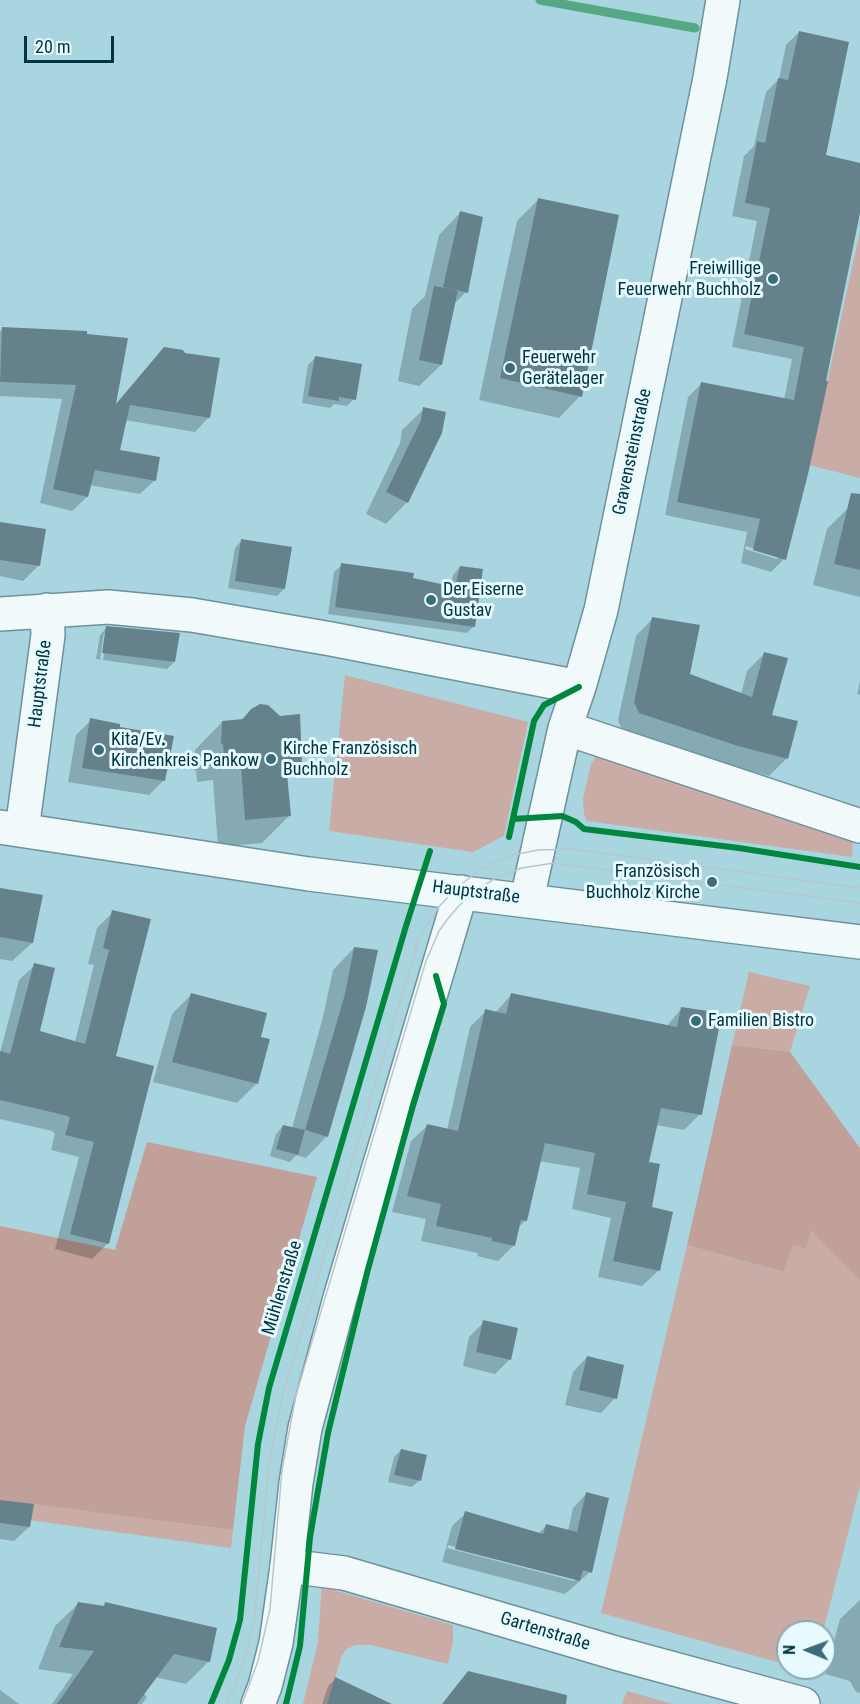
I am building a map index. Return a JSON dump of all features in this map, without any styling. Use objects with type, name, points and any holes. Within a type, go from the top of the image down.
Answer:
[{"type":"street","name":"Gravensteinstraße","points":[[527,899],[565,728],[601,610],[710,78],[723,0]]},
{"type":"street","points":[[0,614],[108,606],[192,615],[331,639],[579,687]]},
{"type":"street","name":"Hauptstraße","points":[[47,610],[48,635],[11,829],[309,874],[527,899],[860,942]]},
{"type":"street","points":[[565,728],[860,826]]},
{"type":"street","points":[[258,1704],[276,1643],[296,1483],[305,1428],[318,1374],[461,892]]},
{"type":"street","name":"Gartenstraße","points":[[287,1566],[344,1573],[619,1654],[802,1704]]},
{"type":"shaded area","points":[[860,231],[860,478],[809,465]]},
{"type":"shaded area","points":[[345,675],[528,722],[504,836],[473,852],[329,831]]},
{"type":"shaded area","points":[[597,755],[853,836],[852,857],[587,821],[583,799],[591,764]]},
{"type":"shaded area","points":[[749,972],[810,986],[790,1052],[732,1045]]},
{"type":"shaded area","points":[[732,1045],[790,1052],[860,1148],[860,1280],[811,1230],[806,1248],[793,1245],[783,1272],[687,1245]]},
{"type":"shaded area","points":[[147,1142],[317,1177],[245,1426],[233,1530],[0,1500],[0,1226],[115,1250]]},
{"type":"shaded area","points":[[811,1230],[860,1243],[860,1486],[826,1620],[776,1620],[776,1662],[601,1613],[687,1245],[782,1272],[793,1244]]},
{"type":"shaded area","points":[[0,1500],[233,1530],[231,1548],[0,1516]]},
{"type":"shaded area","points":[[322,1582],[328,1583],[337,1591],[453,1625],[453,1641],[448,1664],[371,1645],[355,1645],[342,1655],[327,1704],[303,1704],[318,1642]]},
{"type":"shaded area","points":[[627,1691],[673,1704],[622,1704]]},
{"type":"building","points":[[799,31],[849,42],[826,155],[860,163],[860,213],[826,381],[828,381],[786,560],[753,550],[760,519],[677,502],[701,382],[794,400],[804,347],[744,334],[770,208],[745,203],[757,141],[765,143],[778,78],[788,80]]},
{"type":"building","points":[[538,198],[619,215],[582,397],[500,378]]},
{"type":"building","points":[[460,211],[483,217],[468,293],[443,287]]},
{"type":"building","points":[[434,286],[458,290],[442,365],[419,360]]},
{"type":"building","points":[[2,327],[87,331],[87,334],[128,338],[116,404],[164,347],[183,350],[185,353],[220,358],[210,418],[130,405],[120,450],[160,457],[156,481],[95,470],[88,497],[53,489],[76,385],[0,382]]},
{"type":"building","points":[[315,356],[362,364],[356,400],[339,397],[339,401],[308,396]]},
{"type":"building","points":[[423,407],[446,412],[442,433],[408,503],[386,492],[421,420]]},
{"type":"building","points":[[851,493],[860,494],[860,570],[834,564]]},
{"type":"building","points":[[0,522],[46,529],[40,566],[0,560]]},
{"type":"building","points":[[241,539],[292,547],[285,589],[235,581]]},
{"type":"building","points":[[341,563],[414,573],[413,578],[455,587],[460,566],[483,569],[475,627],[335,607]]},
{"type":"building","points":[[652,617],[700,625],[690,674],[752,697],[764,652],[788,658],[772,715],[798,721],[788,759],[738,746],[639,713],[634,702]]},
{"type":"building","points":[[106,626],[180,633],[175,662],[102,653]]},
{"type":"building","name":"Kirche Französisch Buchholz","points":[[260,704],[268,705],[280,716],[300,714],[302,763],[286,764],[291,816],[245,820],[240,753],[224,755],[223,744],[221,744],[222,721],[243,719],[251,709]]},
{"type":"building","points":[[90,718],[120,724],[120,727],[174,736],[165,781],[82,768]]},
{"type":"building","points":[[0,888],[43,895],[33,943],[0,937]]},
{"type":"building","points":[[112,910],[151,919],[116,1056],[154,1066],[109,1244],[70,1234],[94,1142],[65,1135],[70,1118],[68,1116],[0,1100],[0,1051],[10,1054],[34,963],[55,968],[40,1031],[85,1044],[109,950],[103,948]]},
{"type":"building","points":[[354,947],[378,950],[366,1007],[328,1137],[305,1130],[345,994]]},
{"type":"building","points":[[191,993],[267,1013],[261,1037],[270,1039],[258,1084],[172,1062]]},
{"type":"building","points":[[511,993],[677,1027],[681,1007],[722,1013],[702,1115],[661,1108],[649,1162],[660,1164],[652,1207],[673,1212],[660,1271],[613,1261],[626,1202],[587,1194],[595,1153],[545,1143],[527,1221],[521,1220],[515,1246],[492,1241],[492,1238],[436,1226],[441,1204],[407,1196],[427,1124],[458,1131],[485,1009],[506,1014]]},
{"type":"building","points":[[283,1125],[305,1130],[298,1155],[276,1149]]},
{"type":"building","points":[[483,1320],[518,1328],[511,1360],[476,1352]]},
{"type":"building","points":[[587,1356],[624,1365],[617,1399],[579,1390]]},
{"type":"building","points":[[401,1449],[427,1455],[421,1481],[394,1475]]},
{"type":"building","points":[[586,1492],[609,1498],[592,1573],[583,1570],[580,1581],[455,1549],[465,1511],[543,1534],[546,1524],[577,1532]]},
{"type":"building","points":[[0,1500],[34,1504],[30,1527],[0,1523]]},
{"type":"building","points":[[78,1602],[104,1606],[105,1602],[217,1628],[210,1662],[174,1654],[137,1704],[57,1704],[94,1651],[59,1647]]},
{"type":"building","points":[[468,1671],[567,1695],[566,1704],[442,1704]]},
{"type":"building","points":[[335,1677],[392,1704],[327,1704]]},
{"type":"waterway","points":[[540,0],[695,28]]},
{"type":"tram line","points":[[227,1704],[241,1669],[254,1624],[269,1464],[283,1393],[419,938],[438,908],[453,891],[482,868],[513,855],[538,850],[572,849],[860,888]]},
{"type":"tram line","points":[[242,1704],[258,1661],[270,1609],[282,1470],[296,1395],[426,961],[446,921],[472,893],[499,876],[522,868],[554,863],[860,903]]},
{"type":"cycle path","points":[[509,837],[534,721],[544,705],[579,687]]},
{"type":"cycle path","points":[[513,819],[562,816],[576,822],[584,829],[739,848],[860,867]]},
{"type":"cycle path","name":"Mühlenstraße","points":[[211,1704],[229,1660],[240,1620],[258,1444],[269,1388],[430,851]]},
{"type":"cycle path","points":[[286,1704],[300,1646],[310,1537],[328,1433],[367,1273],[413,1105],[444,1004],[436,976]]},
{"type":"place","name":"Freiwillige Feuerwehr Buchholz","points":[[773,279]]},
{"type":"place","name":"Feuerwehr Gerätelager","points":[[510,368]]},
{"type":"place","name":"Der Eiserne Gustav","points":[[431,600]]},
{"type":"place","name":"Kita/Ev. Kirchenkreis Pankow","points":[[99,750]]},
{"type":"place","name":"Kirche Französisch Buchholz","points":[[271,759]]},
{"type":"place","name":"Französisch Buchholz Kirche","points":[[712,882]]},
{"type":"place","name":"Familien Bistro","points":[[696,1021]]}]
